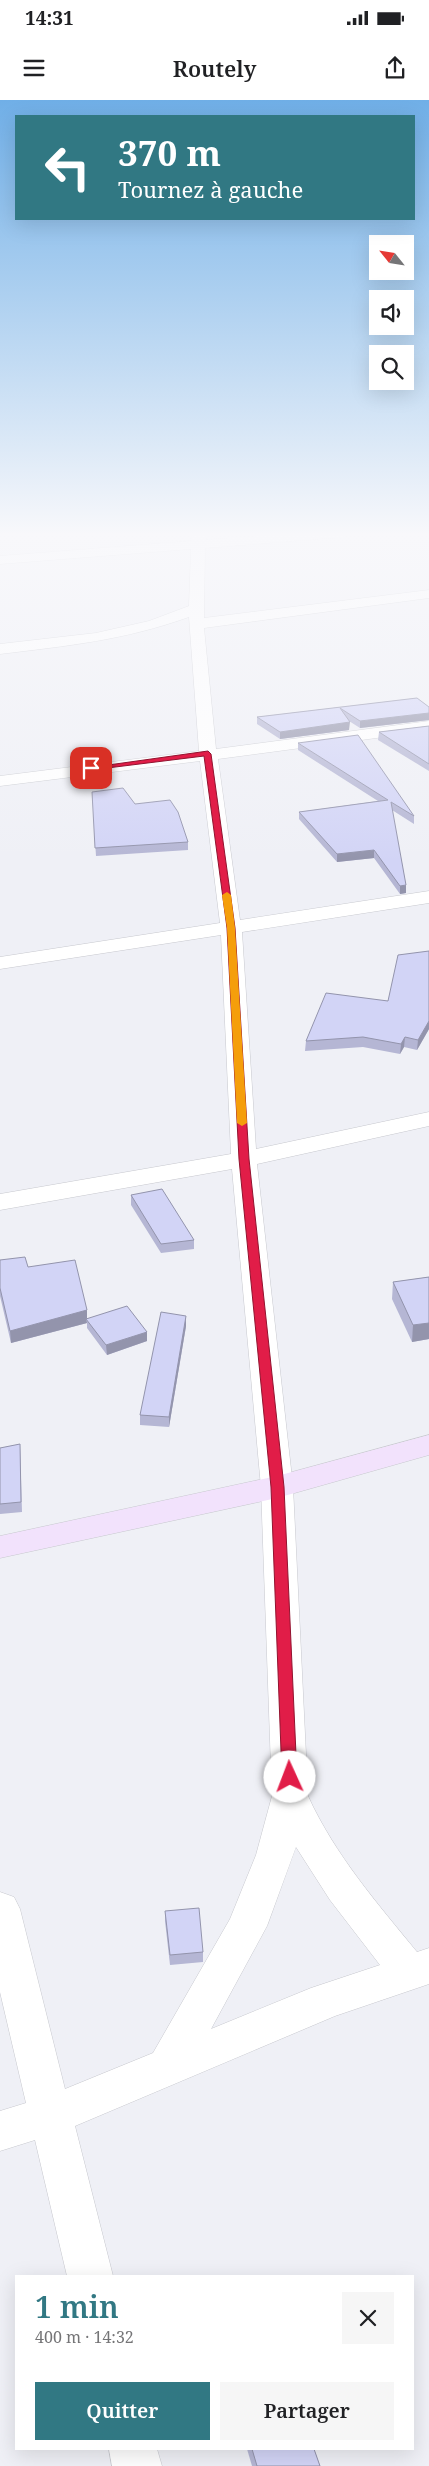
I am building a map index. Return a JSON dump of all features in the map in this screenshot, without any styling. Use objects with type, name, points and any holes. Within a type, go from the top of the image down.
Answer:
[{"type":"street","points":[[0,649],[66,641]]},
{"type":"street","points":[[168,2066],[247,1926],[275,1856],[290,1796],[277,1487],[244,1159],[231,928],[208,754],[197,641]]},
{"type":"street","points":[[0,781],[375,735],[429,726]]},
{"type":"street","points":[[0,963],[429,897]]},
{"type":"street","points":[[0,1202],[244,1159],[429,1119]]},
{"type":"street","points":[[0,1547],[277,1487],[429,1445]]},
{"type":"street","points":[[0,2131],[49,2116],[325,2001],[419,1970],[319,1857],[300,1821],[290,1796]]},
{"type":"street","points":[[0,1909],[49,2116],[90,2275]]},
{"type":"street","points":[[133,2450],[137,2466]]},
{"type":"building","points":[[417,698],[429,707],[429,713],[360,721],[340,708],[350,722],[280,732],[257,717]]},
{"type":"building","points":[[429,726],[429,764],[379,732]]},
{"type":"building","points":[[358,735],[414,816],[391,802],[406,885],[400,886],[374,850],[337,854],[299,812],[388,800],[298,743]]},
{"type":"building","points":[[123,788],[135,804],[170,800],[178,812],[188,842],[95,848],[92,792]]},
{"type":"building","points":[[429,951],[429,1021],[418,1040],[405,1037],[401,1044],[363,1037],[306,1041],[326,993],[388,1001],[398,955]]},
{"type":"building","points":[[162,1189],[194,1240],[161,1244],[131,1195]]},
{"type":"building","points":[[25,1257],[28,1267],[75,1260],[87,1310],[10,1331],[0,1288],[0,1260]]},
{"type":"building","points":[[429,1277],[429,1323],[413,1325],[393,1282]]},
{"type":"building","points":[[127,1306],[147,1332],[106,1345],[86,1319]]},
{"type":"building","points":[[161,1312],[186,1316],[169,1417],[140,1415]]},
{"type":"building","points":[[20,1444],[21,1502],[0,1504],[0,1448]]},
{"type":"building","points":[[199,1908],[203,1952],[170,1955],[165,1911]]},
{"type":"building","points":[[252,2450],[314,2450],[320,2466],[257,2466]]},
{"type":"slow traffic","points":[[227,895],[231,928],[242,1123]]},
{"type":"route","points":[[91,768],[208,754],[231,928],[244,1159],[277,1487],[290,1777]]}]
